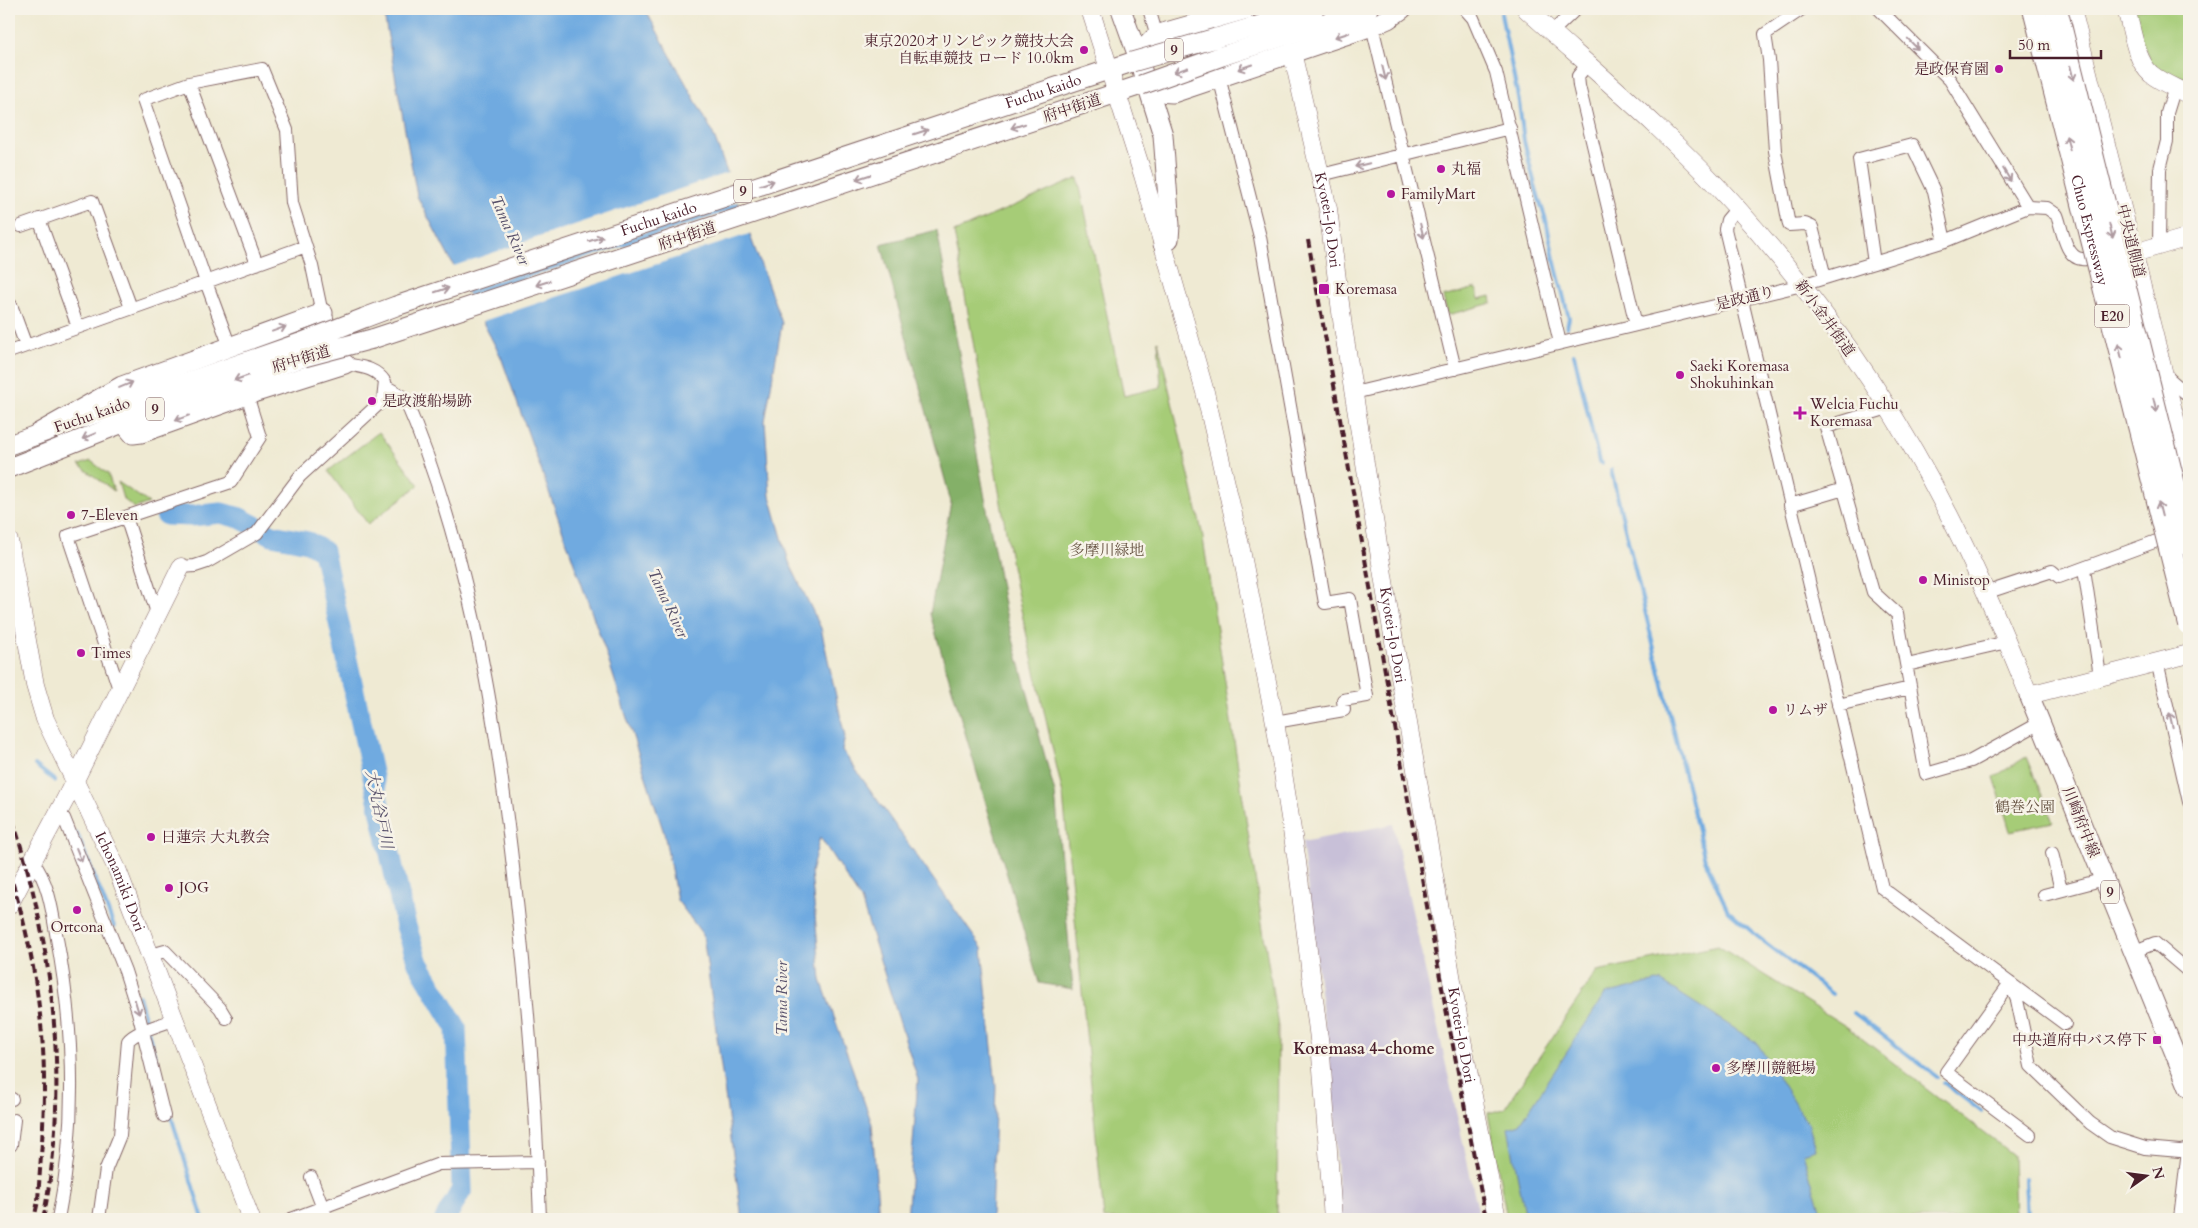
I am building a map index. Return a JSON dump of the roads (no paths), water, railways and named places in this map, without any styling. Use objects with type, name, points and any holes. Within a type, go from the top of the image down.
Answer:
[{"type":"highway","name":"Chuo Expressway","points":[[2034,9],[2189,624]]},
{"type":"highway","name":"Chuo Expressway","points":[[2056,9],[2189,545]]},
{"type":"main road","points":[[1121,9],[1136,62],[1163,135],[1170,225],[1170,239],[1163,244]]},
{"type":"main road","points":[[1128,29],[1138,39],[1153,39],[1226,12],[1247,9]]},
{"type":"main road","name":"Fuchu kaido","points":[[9,445],[37,434],[302,350],[364,318],[396,306],[1099,73],[1314,9]]},
{"type":"main road","points":[[1157,116],[1164,102],[1173,93],[1292,52],[1370,17],[1388,19],[1402,9]]},
{"type":"main road","name":"府中街道","points":[[9,468],[302,350],[372,338],[404,329],[1097,100],[1222,56],[1370,17]]},
{"type":"main road","points":[[1136,62],[1153,39]]},
{"type":"main road","points":[[1143,83],[1159,91],[1173,93]]},
{"type":"main road","points":[[37,434],[122,386],[323,313]]},
{"type":"main road","points":[[122,421],[133,434],[141,434],[247,395],[345,364]]},
{"type":"main road","name":"川崎府中線","points":[[2028,695],[2135,951],[2189,1088]]},
{"type":"street","points":[[1090,9],[1099,73],[1116,93],[1163,244],[1205,392],[1240,545],[1275,722],[1298,870],[1321,1055],[1333,1219]]},
{"type":"street","points":[[1149,9],[1153,39]]},
{"type":"street","points":[[1465,9],[1473,18],[1496,72],[1560,343]]},
{"type":"street","name":"新小金井街道","points":[[1526,9],[1662,131],[1737,208],[1802,285],[1888,408],[1942,502],[2007,642],[2028,695]]},
{"type":"street","points":[[1552,32],[1576,9]]},
{"type":"street","points":[[1802,9],[1765,34],[1769,60],[1775,151],[1789,224],[1805,224],[1812,227],[1825,277]]},
{"type":"street","points":[[1879,9],[1950,80],[2028,207],[2047,208],[2057,215],[2069,249],[2075,257],[2081,260],[2134,253],[2189,237]]},
{"type":"street","name":"中央道側道","points":[[2072,9],[2189,474]]},
{"type":"street","points":[[2126,9],[2137,48],[2146,69],[2157,78],[2182,91],[2167,113],[2167,141],[2160,169],[2159,245]]},
{"type":"street","points":[[1370,17],[1455,369]]},
{"type":"street","name":"Kyotei-Jo Dori","points":[[1292,52],[1329,214],[1343,332],[1387,600],[1495,1219]]},
{"type":"street","points":[[1587,65],[1578,76],[1579,86],[1636,325]]},
{"type":"street","points":[[9,905],[33,862],[181,567],[207,562],[260,529],[300,476],[383,400],[385,386],[381,377],[373,369],[345,364],[329,321],[323,313],[306,246],[292,203],[287,130],[262,69],[189,83],[143,100],[230,346]]},
{"type":"street","points":[[1219,77],[1260,237],[1325,603],[1350,599],[1367,696],[1343,700],[1344,710],[1275,722]]},
{"type":"street","points":[[189,83],[257,264]]},
{"type":"street","points":[[1321,175],[1510,128]]},
{"type":"street","points":[[1874,263],[1859,159],[1912,145],[1934,191],[1945,241]]},
{"type":"street","points":[[21,226],[92,201],[131,308]]},
{"type":"street","name":"是政通り","points":[[1354,393],[1802,285],[1945,241],[2028,207]]},
{"type":"street","points":[[1737,208],[1728,220],[1726,229],[1741,299],[1882,888],[2065,1024]]},
{"type":"street","points":[[39,219],[78,327]]},
{"type":"street","points":[[9,352],[306,246]]},
{"type":"street","points":[[11,305],[26,346]]},
{"type":"street","points":[[2165,374],[2189,396]]},
{"type":"street","points":[[385,386],[404,397],[433,474],[459,564],[492,704],[522,943],[538,1162],[540,1219]]},
{"type":"street","points":[[119,689],[68,536],[231,482],[260,437],[247,395]]},
{"type":"street","points":[[1888,408],[1826,427],[1873,592],[1897,614],[1926,774],[1971,761],[2040,723]]},
{"type":"street","points":[[1790,505],[1844,489]]},
{"type":"street","points":[[126,517],[158,613]]},
{"type":"street","points":[[1985,593],[2052,571],[2059,577],[2189,529]]},
{"type":"street","name":"Ichonamiki Dori","points":[[9,541],[39,701],[54,740],[117,869],[251,1219]]},
{"type":"street","points":[[2084,569],[2100,676]]},
{"type":"street","points":[[1907,665],[2007,642]]},
{"type":"street","points":[[2028,695],[2189,654]]},
{"type":"street","points":[[2157,661],[2189,802]]},
{"type":"street","points":[[1838,705],[1910,688]]},
{"type":"street","points":[[56,816],[64,818],[125,971],[138,1012],[148,1030],[164,1116]]},
{"type":"street","points":[[2052,853],[2061,890]]},
{"type":"street","points":[[33,862],[43,880],[54,920],[63,972],[71,1048],[71,1113],[58,1219]]},
{"type":"street","points":[[2044,895],[2105,879]]},
{"type":"street","points":[[2135,951],[2155,943],[2189,972]]},
{"type":"street","points":[[151,955],[165,950],[220,1008],[226,1018]]},
{"type":"street","points":[[2010,983],[1946,1072],[2030,1135]]},
{"type":"street","points":[[2010,983],[2017,1000],[2031,1066],[2090,1123],[2110,1137],[2145,1148],[2188,1149],[2180,1219]]},
{"type":"street","points":[[99,1219],[106,1169],[120,1134],[128,1041],[130,1037],[176,1019]]},
{"type":"street","points":[[9,1145],[11,1146],[14,1120]]},
{"type":"street","points":[[291,1219],[324,1213],[439,1164],[538,1162]]},
{"type":"street","points":[[311,1177],[324,1213]]},
{"type":"water","name":"Tama River","points":[[383,9],[645,9],[712,131],[782,323],[765,421],[770,496],[789,562],[821,628],[845,737],[842,750],[982,948],[996,1087],[991,1219],[907,1219],[918,1080],[861,900],[820,837],[811,872],[821,980],[872,1124],[879,1219],[742,1219],[703,935],[677,900],[664,833],[605,650],[501,357],[417,196]]},
{"type":"water","points":[[1657,981],[1662,982],[1757,1043],[1809,1126],[1816,1149],[1803,1153],[1823,1219],[1526,1219],[1508,1128],[1520,1124],[1605,994]]},
{"type":"waterway","points":[[1501,14],[1519,102],[1524,141],[1546,220],[1569,318],[1567,327]]},
{"type":"waterway","points":[[1574,354],[1599,461],[1602,463]]},
{"type":"waterway","points":[[1611,470],[1705,860],[1728,911],[1758,937],[1832,994]]},
{"type":"waterway","name":"大丸谷戸川","points":[[166,515],[191,516],[221,513],[240,518],[272,535],[308,542],[323,551],[406,926],[418,963],[456,1027],[462,1189],[445,1219]]},
{"type":"waterway","points":[[35,765],[55,781]]},
{"type":"waterway","points":[[77,833],[114,926]]},
{"type":"waterway","points":[[139,996],[165,1096]]},
{"type":"waterway","points":[[1854,1013],[1937,1077]]},
{"type":"waterway","points":[[1944,1083],[1982,1112]]},
{"type":"waterway","points":[[167,1103],[203,1219]]},
{"type":"waterway","points":[[2025,1178],[2027,1219]]},
{"type":"railway","points":[[1308,240],[1435,951],[1486,1219]]},
{"type":"railway","points":[[9,809],[37,909],[53,1012],[56,1064],[56,1117],[43,1219]]},
{"type":"railway","points":[[9,872],[30,951],[39,1008],[44,1063],[38,1201],[34,1219]]},
{"type":"place","name":"東京2020オリンピック競技大会 自転車競技 ロード 10.0km","points":[[1084,50]]},
{"type":"place","name":"是政保育園","points":[[1999,69]]},
{"type":"place","name":"丸福","points":[[1441,169]]},
{"type":"place","name":"FamilyMart","points":[[1391,194]]},
{"type":"place","name":"Koremasa","points":[[1324,289]]},
{"type":"place","name":"Saeki Koremasa Shokuhinkan","points":[[1680,375]]},
{"type":"place","name":"是政渡船場跡","points":[[372,401]]},
{"type":"place","name":"Welcia Fuchu Koremasa","points":[[1800,413]]},
{"type":"place","name":"7-Eleven","points":[[71,515]]},
{"type":"place","name":"Ministop","points":[[1923,580]]},
{"type":"place","name":"Times","points":[[81,653]]},
{"type":"place","name":"リムザ","points":[[1773,710]]},
{"type":"place","name":"日蓮宗 大丸教会","points":[[151,837]]},
{"type":"place","name":"JOG","points":[[169,888]]},
{"type":"place","name":"Ortcona","points":[[77,910]]},
{"type":"place","name":"中央道府中バス停下","points":[[2157,1040]]},
{"type":"place","name":"多摩川競艇場","points":[[1716,1068]]},
{"type":"district","name":"Koremasa 4-chome","points":[[1364,1048]]},
{"type":"park label","name":"多摩川緑地","points":[[1107,550]]},
{"type":"park label","name":"鶴巻公園","points":[[2025,807]]}]
